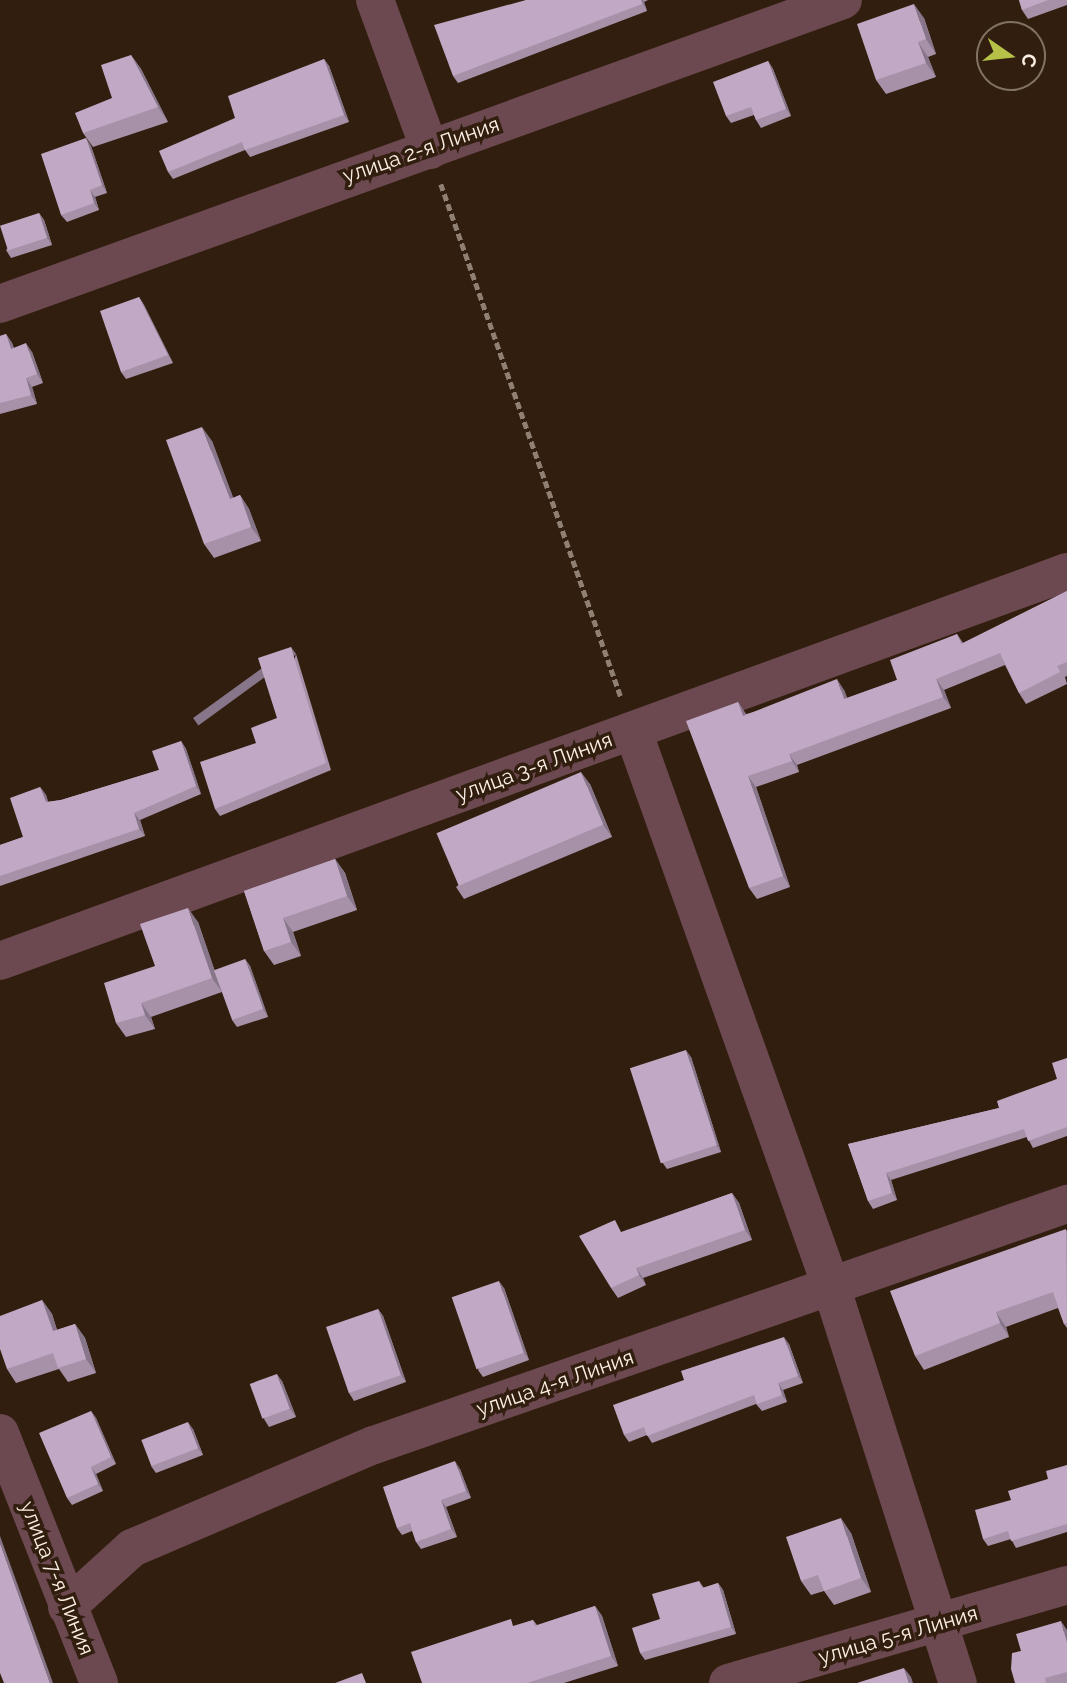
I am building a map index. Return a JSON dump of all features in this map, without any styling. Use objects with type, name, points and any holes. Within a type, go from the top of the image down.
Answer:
[{"type":"street","points":[[375,0],[429,150]]},
{"type":"street","name":"улица 2-я Линия","points":[[0,304],[844,0]]},
{"type":"street","name":"улица 3-я Линия","points":[[0,961],[1067,572]]},
{"type":"street","points":[[633,731],[832,1289],[942,1623],[958,1683]]},
{"type":"street","name":"улица 4-я Линия","points":[[67,1607],[132,1548],[374,1445],[832,1289],[1067,1204]]},
{"type":"street","name":"улица 7-я Линия","points":[[0,1433],[99,1683]]},
{"type":"street","name":"улица 5-я Линия","points":[[728,1683],[1067,1586]]},
{"type":"path","points":[[429,150],[633,731]]},
{"type":"building","points":[[526,0],[641,0],[642,4],[453,76],[434,25]]},
{"type":"building","points":[[1019,0],[1048,0],[1022,10]]},
{"type":"building","points":[[914,4],[926,39],[918,42],[926,63],[876,80],[857,24]]},
{"type":"building","points":[[131,55],[158,107],[83,133],[75,113],[112,98],[101,65]]},
{"type":"building","points":[[324,59],[344,115],[245,150],[242,142],[168,172],[159,151],[235,118],[228,96]]},
{"type":"building","points":[[768,61],[786,109],[756,120],[751,107],[726,116],[713,82]]},
{"type":"building","points":[[86,138],[102,185],[90,190],[94,203],[61,215],[41,154]]},
{"type":"building","points":[[39,213],[47,238],[8,250],[0,226]]},
{"type":"building","points":[[139,297],[168,355],[121,372],[100,311]]},
{"type":"building","points":[[6,334],[11,349],[26,343],[37,374],[26,378],[31,395],[0,403],[0,336]]},
{"type":"building","points":[[202,427],[230,499],[240,495],[251,527],[204,544],[166,440]]},
{"type":"building","points":[[1067,591],[1067,662],[1057,666],[1060,672],[1019,693],[1000,653],[936,679],[943,697],[789,754],[792,761],[748,776],[783,876],[749,888],[686,721],[738,702],[743,716],[837,679],[844,699],[897,680],[890,660],[957,634],[961,644]]},
{"type":"building","points":[[291,647],[326,763],[215,809],[200,762],[256,743],[251,728],[277,718],[258,658]]},
{"type":"building","points":[[181,741],[196,786],[134,813],[139,829],[0,876],[0,845],[23,837],[10,798],[40,787],[46,802],[61,800],[159,770],[152,751]]},
{"type":"building","points":[[581,772],[603,824],[459,886],[436,833]]},
{"type":"building","points":[[335,859],[347,896],[283,918],[291,942],[264,951],[244,891]]},
{"type":"building","points":[[188,908],[212,978],[141,1003],[145,1015],[116,1023],[104,983],[155,966],[140,924]]},
{"type":"building","points":[[245,959],[263,1009],[232,1020],[214,970]]},
{"type":"building","points":[[686,1050],[717,1145],[661,1163],[630,1068]]},
{"type":"building","points":[[1067,1058],[1067,1127],[1028,1141],[1024,1129],[886,1173],[892,1193],[868,1201],[848,1144],[999,1108],[997,1101],[1057,1079],[1052,1063]]},
{"type":"building","points":[[732,1193],[745,1230],[636,1268],[639,1275],[611,1288],[579,1236],[615,1220],[621,1232]]},
{"type":"building","points":[[1066,1229],[1067,1323],[1064,1324],[1053,1292],[996,1312],[1000,1323],[915,1356],[890,1291]]},
{"type":"building","points":[[499,1281],[524,1353],[476,1369],[452,1297]]},
{"type":"building","points":[[42,1300],[53,1331],[75,1324],[86,1359],[58,1368],[53,1353],[7,1369],[0,1349],[0,1316]]},
{"type":"building","points":[[378,1309],[401,1375],[349,1393],[326,1327]]},
{"type":"building","points":[[784,1337],[798,1376],[778,1383],[782,1395],[757,1404],[754,1395],[647,1436],[644,1427],[624,1435],[613,1405],[684,1380],[681,1371]]},
{"type":"building","points":[[277,1374],[290,1409],[262,1419],[250,1384]]},
{"type":"building","points":[[91,1411],[111,1457],[91,1467],[98,1484],[67,1498],[39,1433]]},
{"type":"building","points":[[188,1422],[198,1448],[151,1466],[141,1440]]},
{"type":"building","points":[[455,1461],[466,1491],[441,1500],[451,1529],[416,1542],[410,1523],[397,1528],[383,1487]]},
{"type":"building","points":[[1067,1465],[1067,1524],[1011,1541],[1008,1531],[983,1539],[975,1510],[1011,1500],[1008,1491],[1048,1479],[1046,1471]]},
{"type":"building","points":[[841,1518],[861,1578],[824,1591],[818,1575],[801,1581],[786,1537]]},
{"type":"building","points":[[0,1543],[50,1683],[4,1683],[0,1673]]},
{"type":"building","points":[[699,1581],[702,1588],[718,1583],[731,1627],[640,1653],[632,1628],[660,1619],[652,1594]]},
{"type":"building","points":[[595,1606],[611,1656],[527,1683],[422,1683],[411,1652],[511,1619],[513,1626],[533,1620],[535,1626]]},
{"type":"building","points":[[1061,1621],[1067,1643],[1067,1672],[1045,1678],[1046,1683],[1015,1683],[1011,1669],[1012,1653],[1021,1651],[1016,1634]]},
{"type":"building","points":[[904,1668],[909,1683],[857,1683]]},
{"type":"building","points":[[362,1673],[366,1683],[335,1683]]}]
